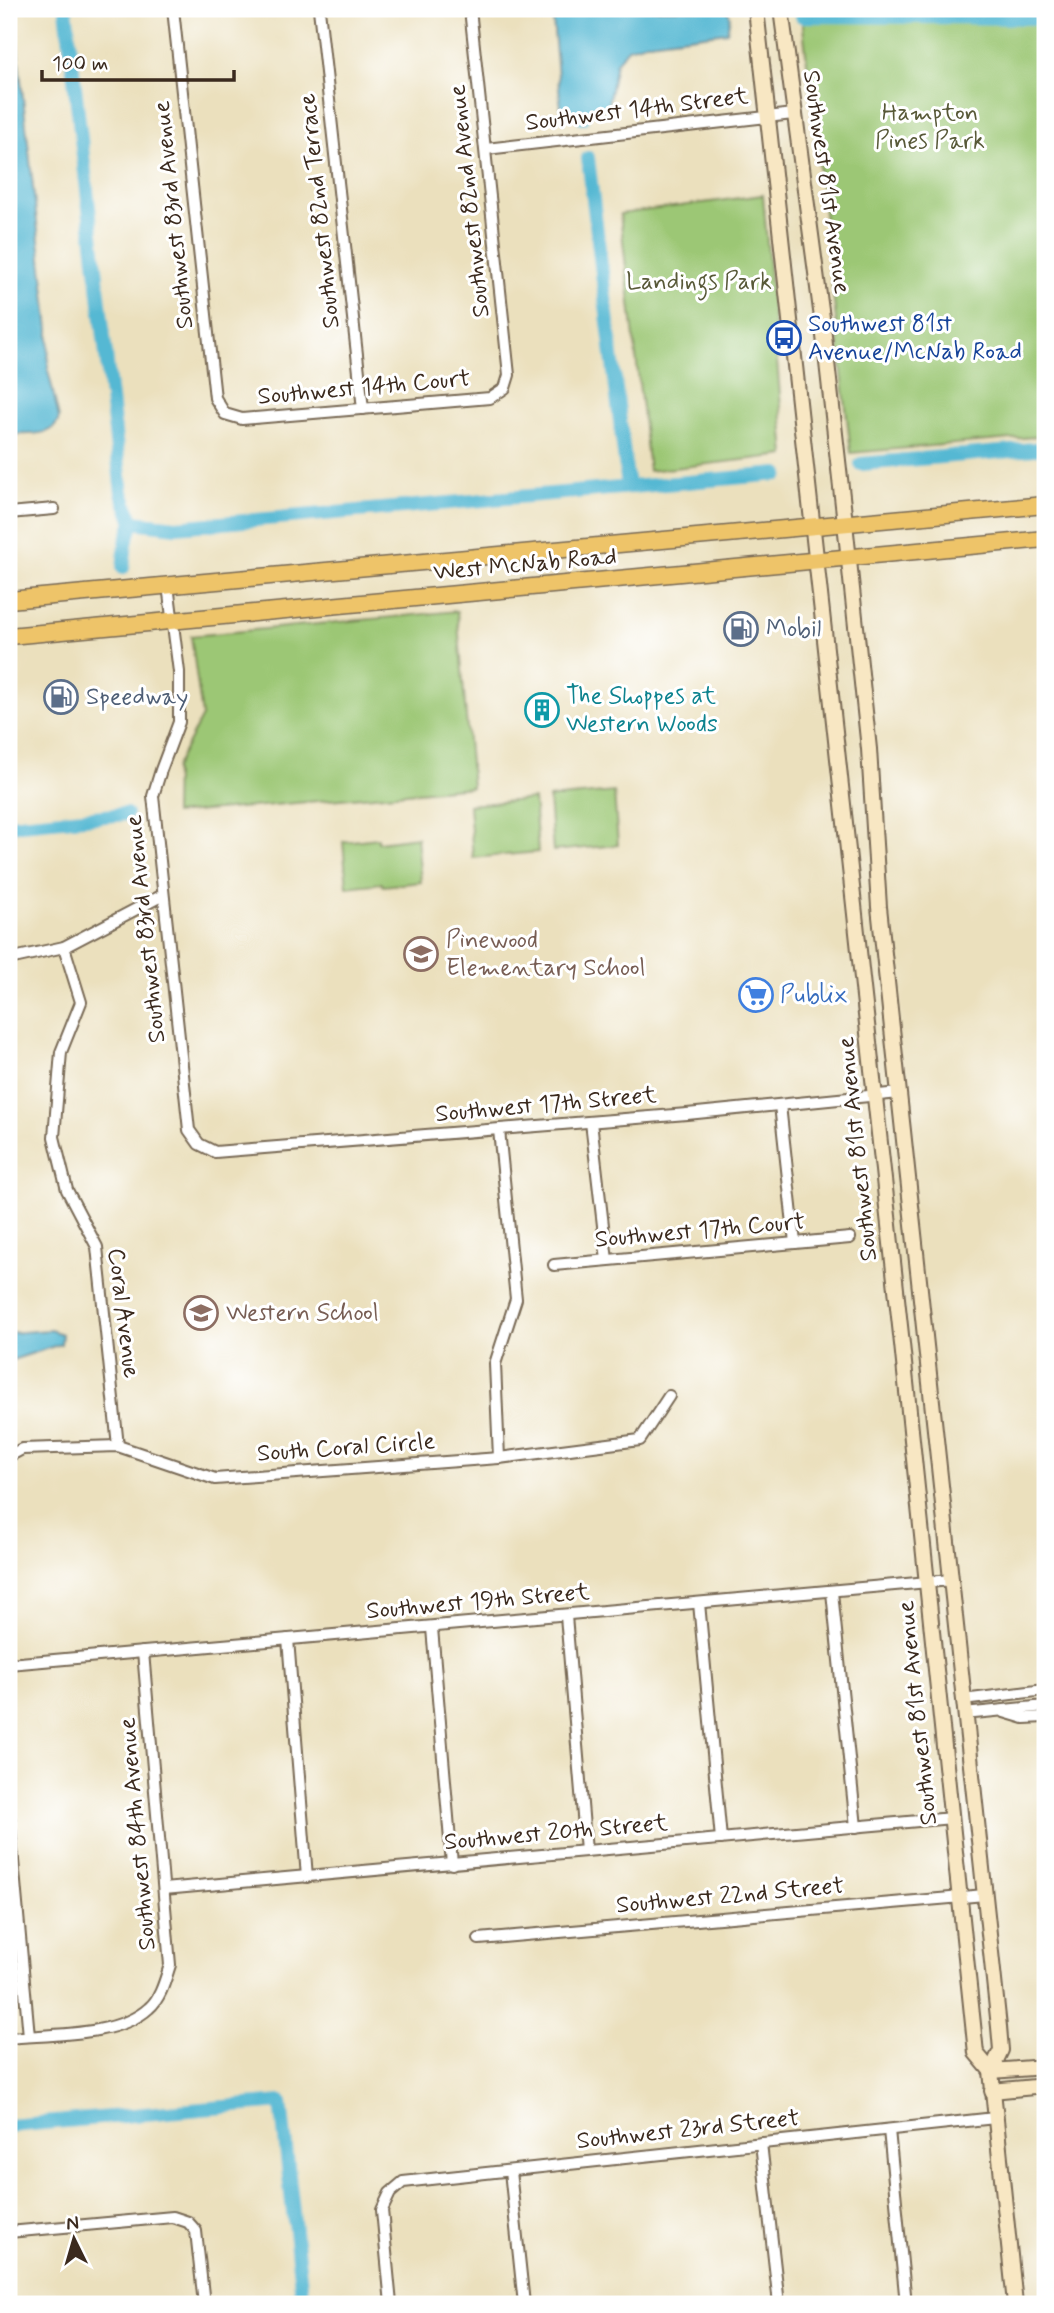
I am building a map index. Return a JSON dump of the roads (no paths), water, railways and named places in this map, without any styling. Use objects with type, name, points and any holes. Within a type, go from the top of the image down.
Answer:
[{"type":"main road","name":"West McNab Road","points":[[9,600],[1045,505]]},
{"type":"main road","name":"West McNab Road","points":[[9,636],[1045,539]]},
{"type":"street","name":"Southwest 83rd Avenue","points":[[173,9],[215,398],[225,414]]},
{"type":"street","name":"Southwest 82nd Terrace","points":[[319,9],[363,409]]},
{"type":"street","name":"Southwest 82nd Avenue","points":[[470,9],[509,374],[505,388]]},
{"type":"street","name":"Southwest 81st Avenue","points":[[756,9],[976,2053],[991,2071]]},
{"type":"street","name":"Southwest 81st Avenue","points":[[781,9],[822,318],[869,749],[879,907],[1001,2050],[991,2071],[992,2091],[1015,2304]]},
{"type":"street","name":"Southwest 14th Street","points":[[486,149],[793,114]]},
{"type":"street","name":"Southwest 14th Court","points":[[225,414],[242,419],[490,398],[505,388]]},
{"type":"street","points":[[9,513],[54,509]]},
{"type":"street","name":"Southwest 83rd Avenue","points":[[168,585],[179,673],[179,722],[153,796],[189,1130],[199,1144]]},
{"type":"street","points":[[9,959],[64,947],[163,895]]},
{"type":"street","name":"Coral Avenue","points":[[64,947],[81,1002],[61,1052],[54,1137],[67,1190],[97,1247],[118,1446]]},
{"type":"street","name":"Southwest 17th Street","points":[[199,1144],[215,1152],[499,1130],[899,1093]]},
{"type":"street","points":[[780,1105],[794,1243]]},
{"type":"street","points":[[591,1122],[607,1260]]},
{"type":"street","points":[[499,1130],[516,1298],[495,1364],[499,1458]]},
{"type":"street","name":"Southwest 17th Court","points":[[554,1265],[850,1238]]},
{"type":"street","name":"South Coral Circle","points":[[9,1456],[22,1449],[118,1446],[215,1479],[499,1458],[640,1440],[669,1396]]},
{"type":"street","name":"Southwest 19th Street","points":[[9,1664],[951,1580]]},
{"type":"street","points":[[832,1592],[856,1827]]},
{"type":"street","points":[[699,1603],[721,1839]]},
{"type":"street","points":[[566,1616],[586,1852]]},
{"type":"street","points":[[432,1628],[452,1864]]},
{"type":"street","points":[[288,1639],[307,1877]]},
{"type":"street","name":"Southwest 84th Avenue","points":[[29,2036],[107,2029],[133,2020],[151,2007],[162,1989],[170,1965],[143,1652]]},
{"type":"street","points":[[964,1707],[1045,1690]]},
{"type":"street","points":[[964,1707],[1001,1711],[1045,1706]]},
{"type":"street","points":[[1001,1711],[1018,1718],[1045,1717]]},
{"type":"street","points":[[9,1816],[29,2036],[9,2038]]},
{"type":"street","name":"Southwest 20th Street","points":[[164,1889],[952,1818]]},
{"type":"street","name":"Southwest 22nd Street","points":[[479,1939],[985,1895]]},
{"type":"street","points":[[991,2071],[1045,2067]]},
{"type":"street","points":[[992,2091],[1045,2086]]},
{"type":"street","name":"Southwest 23rd Street","points":[[391,2304],[382,2210],[390,2193],[404,2182],[995,2118]]},
{"type":"street","points":[[889,2130],[906,2304]]},
{"type":"street","points":[[761,2143],[779,2304]]},
{"type":"street","points":[[510,2171],[524,2304]]},
{"type":"street","points":[[9,2232],[173,2217],[188,2222],[196,2231],[204,2304]]},
{"type":"water","points":[[9,9],[13,9],[49,329],[48,370],[59,418],[52,429],[46,432],[9,435]]},
{"type":"water","points":[[552,9],[727,9],[730,16],[727,32],[649,42],[628,48],[616,63],[608,105],[593,114],[561,110]]},
{"type":"water","points":[[50,1330],[62,1334],[61,1344],[9,1361],[9,1333]]},
{"type":"waterway","points":[[66,9],[122,493],[133,522],[176,527],[778,474]]},
{"type":"waterway","points":[[802,16],[1045,18]]},
{"type":"waterway","points":[[580,94],[583,118]]},
{"type":"waterway","points":[[588,158],[628,487]]},
{"type":"waterway","points":[[861,464],[1045,448]]},
{"type":"waterway","points":[[123,568],[126,543],[133,522]]},
{"type":"waterway","points":[[9,825],[126,814]]},
{"type":"waterway","points":[[9,2126],[281,2102],[303,2304]]},
{"type":"place","name":"Southwest 81st Avenue/McNab Road","points":[[784,338]]},
{"type":"place","name":"Mobil","points":[[741,629]]},
{"type":"place","name":"Speedway","points":[[61,697]]},
{"type":"place","name":"The Shoppes at Western Woods","points":[[542,710]]},
{"type":"place","name":"Pinewood Elementary School","points":[[421,954]]},
{"type":"place","name":"Publix","points":[[756,995]]},
{"type":"place","name":"Western School","points":[[201,1313]]},
{"type":"park label","name":"Hampton Pines Park","points":[[930,127]]},
{"type":"park label","name":"Landings Park","points":[[699,282]]}]
